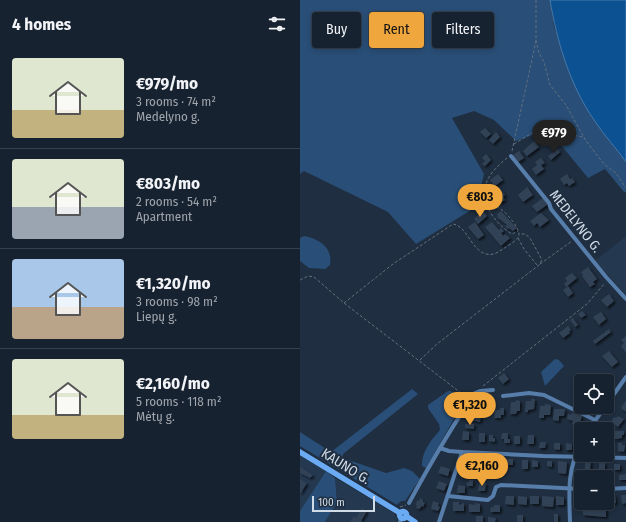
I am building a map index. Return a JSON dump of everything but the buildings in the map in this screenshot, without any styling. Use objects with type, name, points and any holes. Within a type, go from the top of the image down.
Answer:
[{"type":"street","name":"MEDELYNO G.","points":[[511,156],[575,238],[626,299]]},
{"type":"street","points":[[614,394],[626,377]]},
{"type":"street","points":[[621,384],[626,387]]},
{"type":"street","points":[[408,504],[429,465],[475,393],[493,390]]},
{"type":"street","points":[[503,396],[529,393],[544,395],[595,420],[600,414]]},
{"type":"street","points":[[440,448],[449,451],[462,452],[574,456],[569,488],[570,522]]},
{"type":"street","name":"KAUNO G.","points":[[300,452],[402,517],[415,522]]},
{"type":"street","points":[[439,522],[462,452]]},
{"type":"street","points":[[614,458],[626,458]]},
{"type":"street","points":[[448,496],[488,500],[493,496],[496,487],[501,485],[574,488]]},
{"type":"street","points":[[614,489],[626,488]]},
{"type":"path","points":[[518,231],[512,234],[506,230],[492,215],[485,201],[484,194],[488,179],[499,165],[511,156],[536,41],[536,0]]},
{"type":"path","points":[[536,41],[539,53],[544,62],[550,85],[566,105],[583,137],[604,164],[616,173],[626,188]]},
{"type":"path","points":[[513,144],[532,133],[553,129],[572,136],[583,137]]},
{"type":"path","points":[[485,201],[501,209],[518,228],[520,234]]},
{"type":"path","points":[[344,303],[393,264],[453,224],[456,224],[460,228],[480,251],[487,254],[494,254],[518,238],[520,234]]},
{"type":"path","points":[[520,234],[526,234],[530,238],[542,260],[537,266]]},
{"type":"path","points":[[518,238],[524,249],[537,266]]},
{"type":"path","points":[[420,361],[437,344],[575,238]]},
{"type":"path","points":[[300,280],[308,276],[314,277],[344,303],[461,393],[462,396],[459,401]]},
{"type":"path","points":[[477,392],[480,388],[587,304],[608,279]]},
{"type":"path","points":[[396,506],[405,506],[408,504]]},
{"type":"shaded area","points":[[300,0],[550,0],[554,26],[569,72],[594,120],[626,162],[626,192],[624,192],[605,169],[588,178],[561,145],[548,133],[535,134],[516,141],[494,120],[474,111],[452,118],[484,174],[476,207],[416,244],[388,212],[304,171],[300,174]]},
{"type":"shaded area","points":[[550,0],[626,0],[626,162],[594,120],[571,78],[556,32]]},
{"type":"shaded area","points":[[304,236],[315,239],[327,249],[330,265],[325,269],[309,268],[300,261],[300,238]]},
{"type":"shaded area","points":[[626,236],[626,295],[595,261]]},
{"type":"shaded area","points":[[555,359],[559,360],[564,366],[545,386],[541,372]]},
{"type":"shaded area","points":[[412,389],[418,394],[343,454],[343,458],[386,473],[404,468],[412,471],[420,479],[405,501],[401,501],[397,505],[300,446],[300,432],[331,452]]},
{"type":"shaded area","points":[[448,391],[451,391],[466,403],[455,417],[426,468],[422,466],[423,456],[430,442],[440,430],[439,424],[428,408],[428,405]]},
{"type":"shaded area","points":[[300,455],[326,471],[300,511]]},
{"type":"shaded area","points":[[326,471],[335,478],[337,502],[325,522],[300,522],[300,511]]},
{"type":"shaded area","points":[[335,478],[394,513],[397,519],[396,522],[325,522],[337,502]]}]
